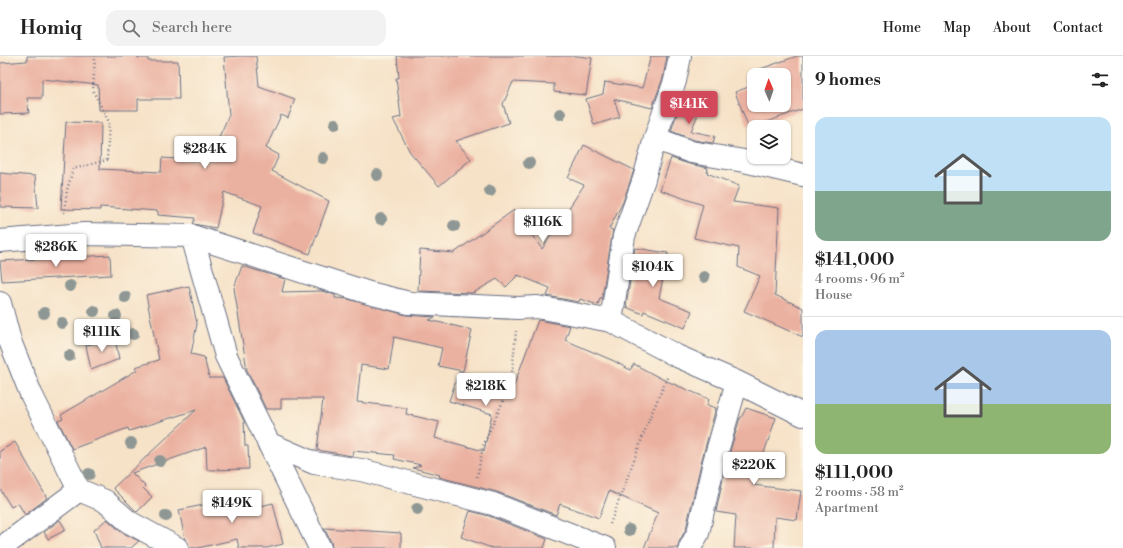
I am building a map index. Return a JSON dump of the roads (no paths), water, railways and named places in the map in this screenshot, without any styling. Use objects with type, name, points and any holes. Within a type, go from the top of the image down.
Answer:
[{"type":"street","points":[[611,321],[624,236],[675,81],[680,56]]},
{"type":"street","points":[[655,138],[691,152],[744,161],[803,175]]},
{"type":"street","points":[[0,241],[84,234],[192,236],[369,292],[409,303],[518,308],[537,307],[611,321],[677,356],[737,382],[803,415]]},
{"type":"street","points":[[192,236],[226,356],[320,548]]},
{"type":"street","points":[[0,303],[10,341],[31,394],[79,490],[105,501],[130,522],[177,548]]},
{"type":"street","points":[[690,548],[698,533],[714,462],[737,382]]},
{"type":"street","points":[[268,443],[314,463],[361,470],[493,504],[603,547]]},
{"type":"street","points":[[4,548],[9,542],[79,490]]}]
